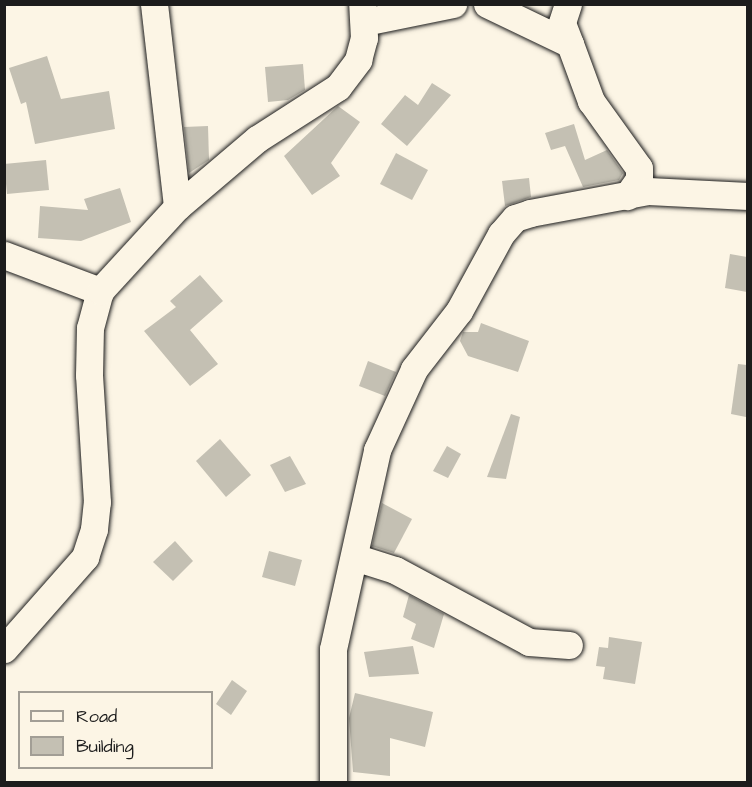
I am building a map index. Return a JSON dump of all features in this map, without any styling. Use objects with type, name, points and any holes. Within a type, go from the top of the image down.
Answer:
[{"type":"street","points":[[154,4],[177,207]]},
{"type":"street","points":[[4,650],[85,557],[94,529],[88,375],[90,328],[100,291],[177,207],[257,140],[338,87],[358,60],[363,13],[453,4]]},
{"type":"street","points":[[487,4],[570,44]]},
{"type":"street","points":[[568,4],[562,24],[591,101],[639,168],[639,179],[627,196]]},
{"type":"street","points":[[333,783],[333,649],[377,450],[414,369],[459,311],[501,234],[515,218],[531,213],[648,191],[747,196]]},
{"type":"street","points":[[4,255],[100,291]]},
{"type":"street","points":[[354,557],[395,570],[529,642],[569,645]]},
{"type":"building","points":[[47,56],[61,99],[109,91],[115,129],[35,144],[26,102],[21,104],[9,68]]},
{"type":"building","points":[[303,64],[305,90],[288,100],[268,102],[265,67]]},
{"type":"building","points":[[432,83],[451,95],[407,146],[381,124],[405,95],[418,105]]},
{"type":"building","points":[[338,106],[360,122],[331,163],[340,176],[312,195],[284,156]]},
{"type":"building","points":[[574,124],[585,160],[607,150],[623,173],[619,180],[583,187],[565,146],[551,150],[545,133]]},
{"type":"building","points":[[208,126],[209,160],[189,173],[184,127]]},
{"type":"building","points":[[396,153],[428,170],[412,200],[380,184]]},
{"type":"building","points":[[46,160],[49,190],[7,194],[4,164]]},
{"type":"building","points":[[529,178],[531,197],[505,206],[502,181]]},
{"type":"building","points":[[120,188],[131,222],[81,241],[38,238],[40,206],[88,210],[84,199]]},
{"type":"building","points":[[730,254],[747,257],[747,292],[725,288]]},
{"type":"building","points":[[200,275],[223,301],[190,330],[218,364],[190,386],[144,331],[176,307],[170,301]]},
{"type":"building","points":[[481,323],[529,341],[518,372],[468,356],[460,341],[463,332],[478,332]]},
{"type":"building","points":[[368,361],[396,372],[385,396],[359,386]]},
{"type":"building","points":[[738,364],[747,365],[746,417],[731,414]]},
{"type":"building","points":[[511,414],[520,417],[506,479],[487,477]]},
{"type":"building","points":[[220,439],[251,475],[226,497],[196,461]]},
{"type":"building","points":[[447,446],[461,454],[448,478],[433,471]]},
{"type":"building","points":[[290,456],[306,484],[285,492],[270,465]]},
{"type":"building","points":[[382,503],[412,519],[394,553],[372,546]]},
{"type":"building","points":[[175,541],[193,561],[173,581],[153,562]]},
{"type":"building","points":[[269,551],[302,560],[295,586],[262,577]]},
{"type":"building","points":[[409,595],[444,614],[434,648],[411,639],[416,624],[403,617]]},
{"type":"building","points":[[609,637],[642,642],[635,684],[603,679],[605,667],[596,666],[599,647],[608,648]]},
{"type":"building","points":[[413,646],[419,674],[369,677],[364,652]]},
{"type":"building","points":[[232,680],[247,691],[231,715],[216,704]]},
{"type":"building","points":[[355,693],[433,712],[425,747],[390,738],[390,776],[353,772],[349,718]]}]
